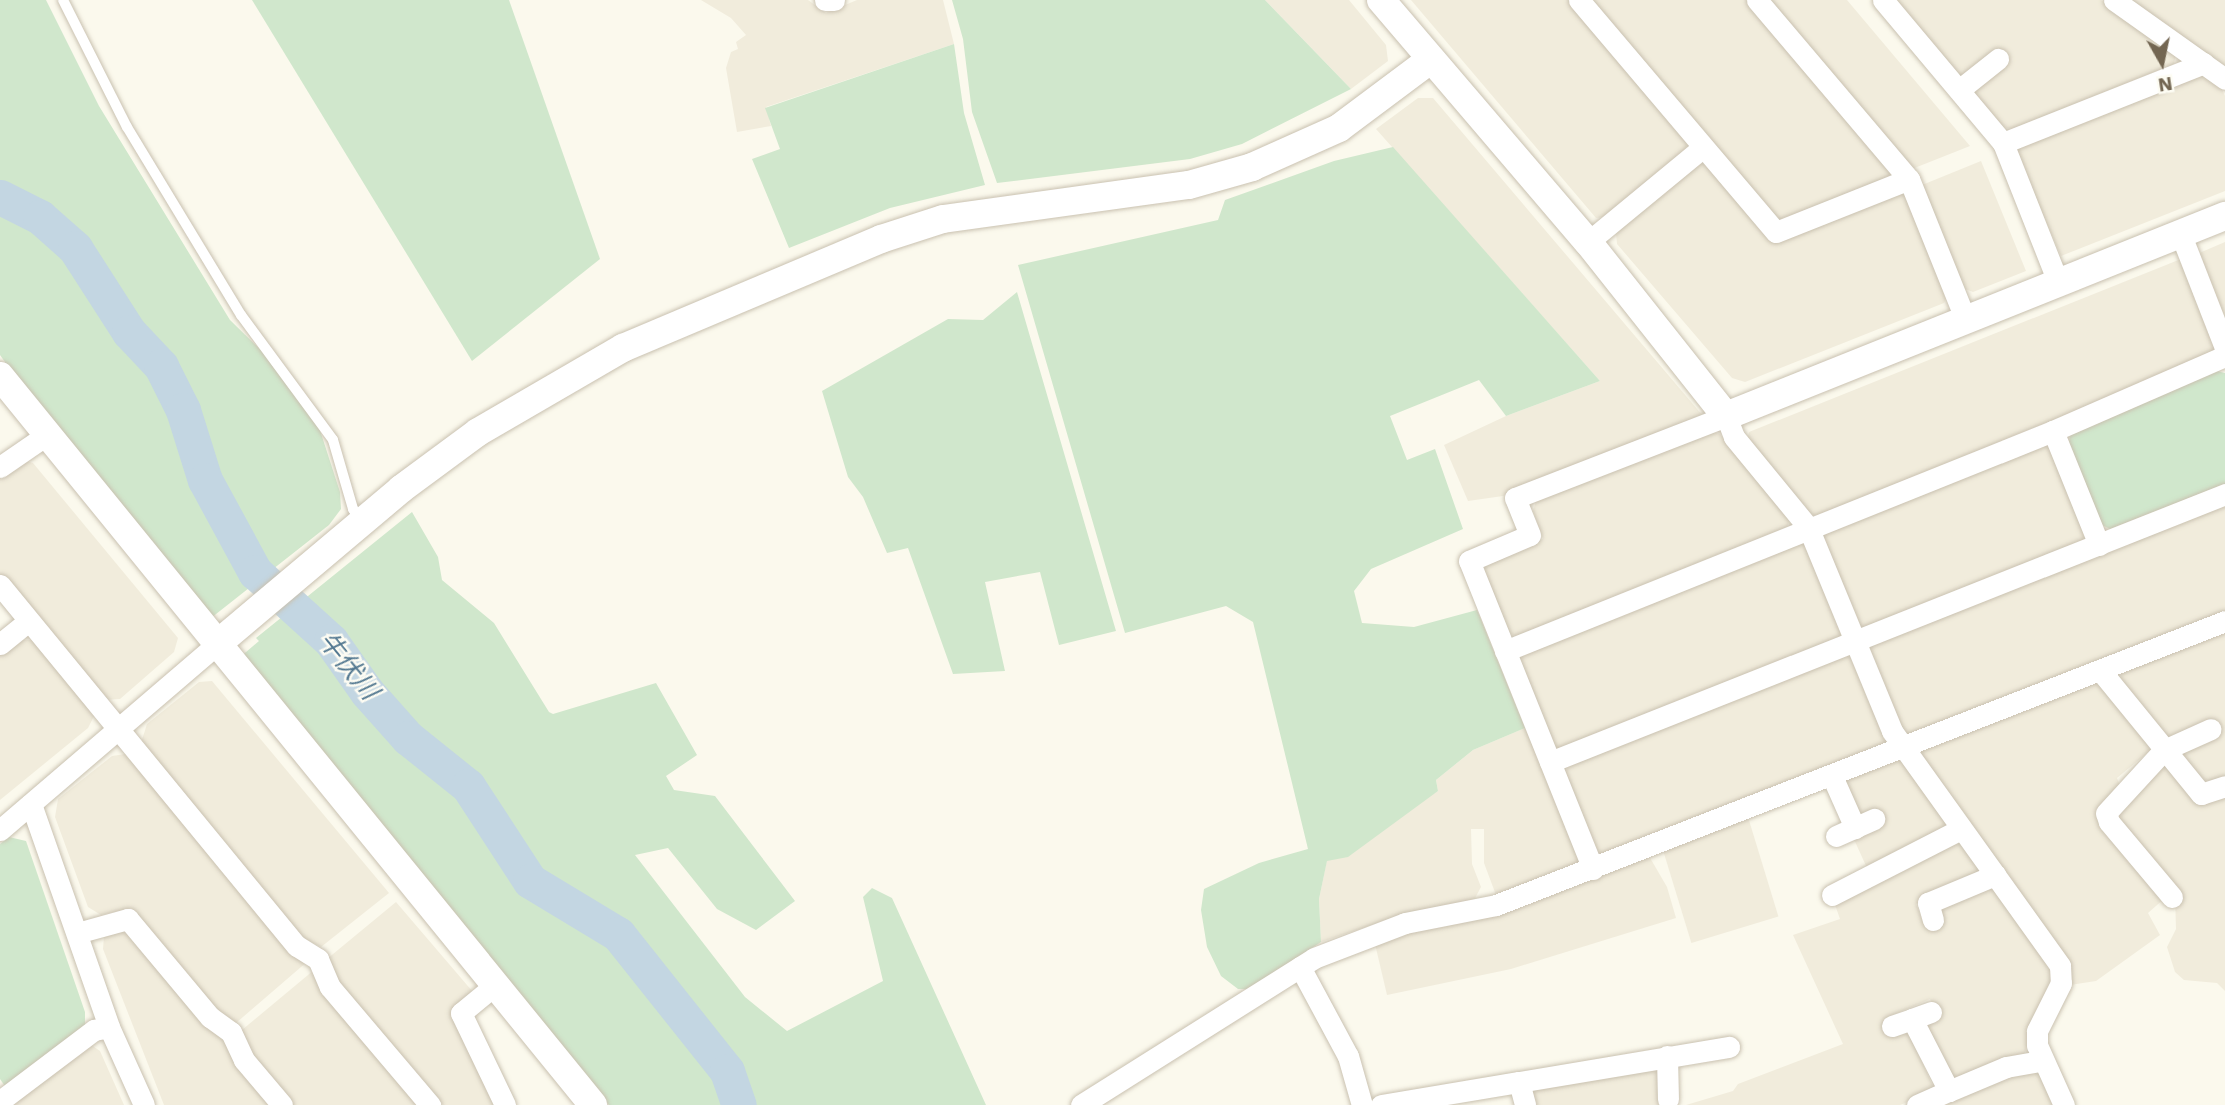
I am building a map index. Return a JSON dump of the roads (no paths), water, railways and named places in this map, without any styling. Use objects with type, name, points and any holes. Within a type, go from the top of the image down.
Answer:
[{"type":"street","points":[[825,0],[834,0]]},
{"type":"street","points":[[1381,0],[1588,242],[1726,416],[1734,437],[1808,527],[1892,731],[2060,966],[2061,983],[2037,1031],[2041,1061],[2064,1105]]},
{"type":"street","points":[[1579,0],[1776,232],[1909,179]]},
{"type":"street","points":[[1757,0],[1909,179],[1965,318]]},
{"type":"street","points":[[1883,0],[2003,143],[2058,282]]},
{"type":"street","points":[[2114,0],[2225,79]]},
{"type":"street","points":[[1958,90],[1998,59]]},
{"type":"street","points":[[0,830],[359,524],[509,411],[642,339],[881,239],[943,219],[998,207],[1189,185],[1252,167],[1339,128],[1430,60]]},
{"type":"street","points":[[2003,143],[2204,62]]},
{"type":"street","points":[[1588,242],[1702,148]]},
{"type":"street","points":[[1593,869],[1469,561],[1530,536],[1516,498],[2225,216]]},
{"type":"street","points":[[2181,235],[2225,348]]},
{"type":"street","points":[[1505,651],[1808,527],[2053,431],[2225,356]]},
{"type":"street","points":[[0,376],[45,436],[220,642],[593,1105]]},
{"type":"street","points":[[2053,431],[2099,545]]},
{"type":"street","points":[[0,467],[45,436]]},
{"type":"street","points":[[1549,762],[1857,643],[2225,494]]},
{"type":"street","points":[[0,585],[297,946],[318,959],[330,987],[430,1105]]},
{"type":"street","points":[[0,644],[28,621]]},
{"type":"street","points":[[1081,1105],[1300,967],[1405,923],[1496,905],[1593,869],[2225,621]]},
{"type":"street","points":[[2100,670],[2201,794],[2225,786]]},
{"type":"street","points":[[2172,897],[2109,822],[2106,813],[2164,750],[2211,729]]},
{"type":"street","points":[[2120,782],[2148,765]]},
{"type":"street","points":[[1832,776],[1855,828]]},
{"type":"street","points":[[31,804],[109,1027],[144,1105]]},
{"type":"street","points":[[1832,895],[1961,829]]},
{"type":"street","points":[[1933,920],[1928,903],[1995,875]]},
{"type":"street","points":[[77,933],[128,919],[210,1017],[231,1032],[244,1060],[282,1105]]},
{"type":"street","points":[[1300,967],[1348,1056],[1362,1105]]},
{"type":"street","points":[[495,985],[461,1013],[505,1105]]},
{"type":"street","points":[[1912,1019],[1949,1091]]},
{"type":"street","points":[[2,1095],[94,1030],[109,1027]]},
{"type":"street","points":[[1381,1105],[1729,1047]]},
{"type":"street","points":[[1667,1056],[1668,1099]]},
{"type":"street","points":[[1917,1105],[2006,1067],[2041,1061]]},
{"type":"street","points":[[1520,1082],[1525,1105]]},
{"type":"lane","points":[[63,0],[155,174],[242,315],[333,440],[359,524]]},
{"type":"waterway","name":"牛伏川","points":[[0,197],[40,217],[75,248],[129,332],[161,366],[183,410],[205,480],[255,572],[331,641],[367,692],[408,738],[468,786],[530,881],[618,934],[727,1071],[739,1105]]}]
